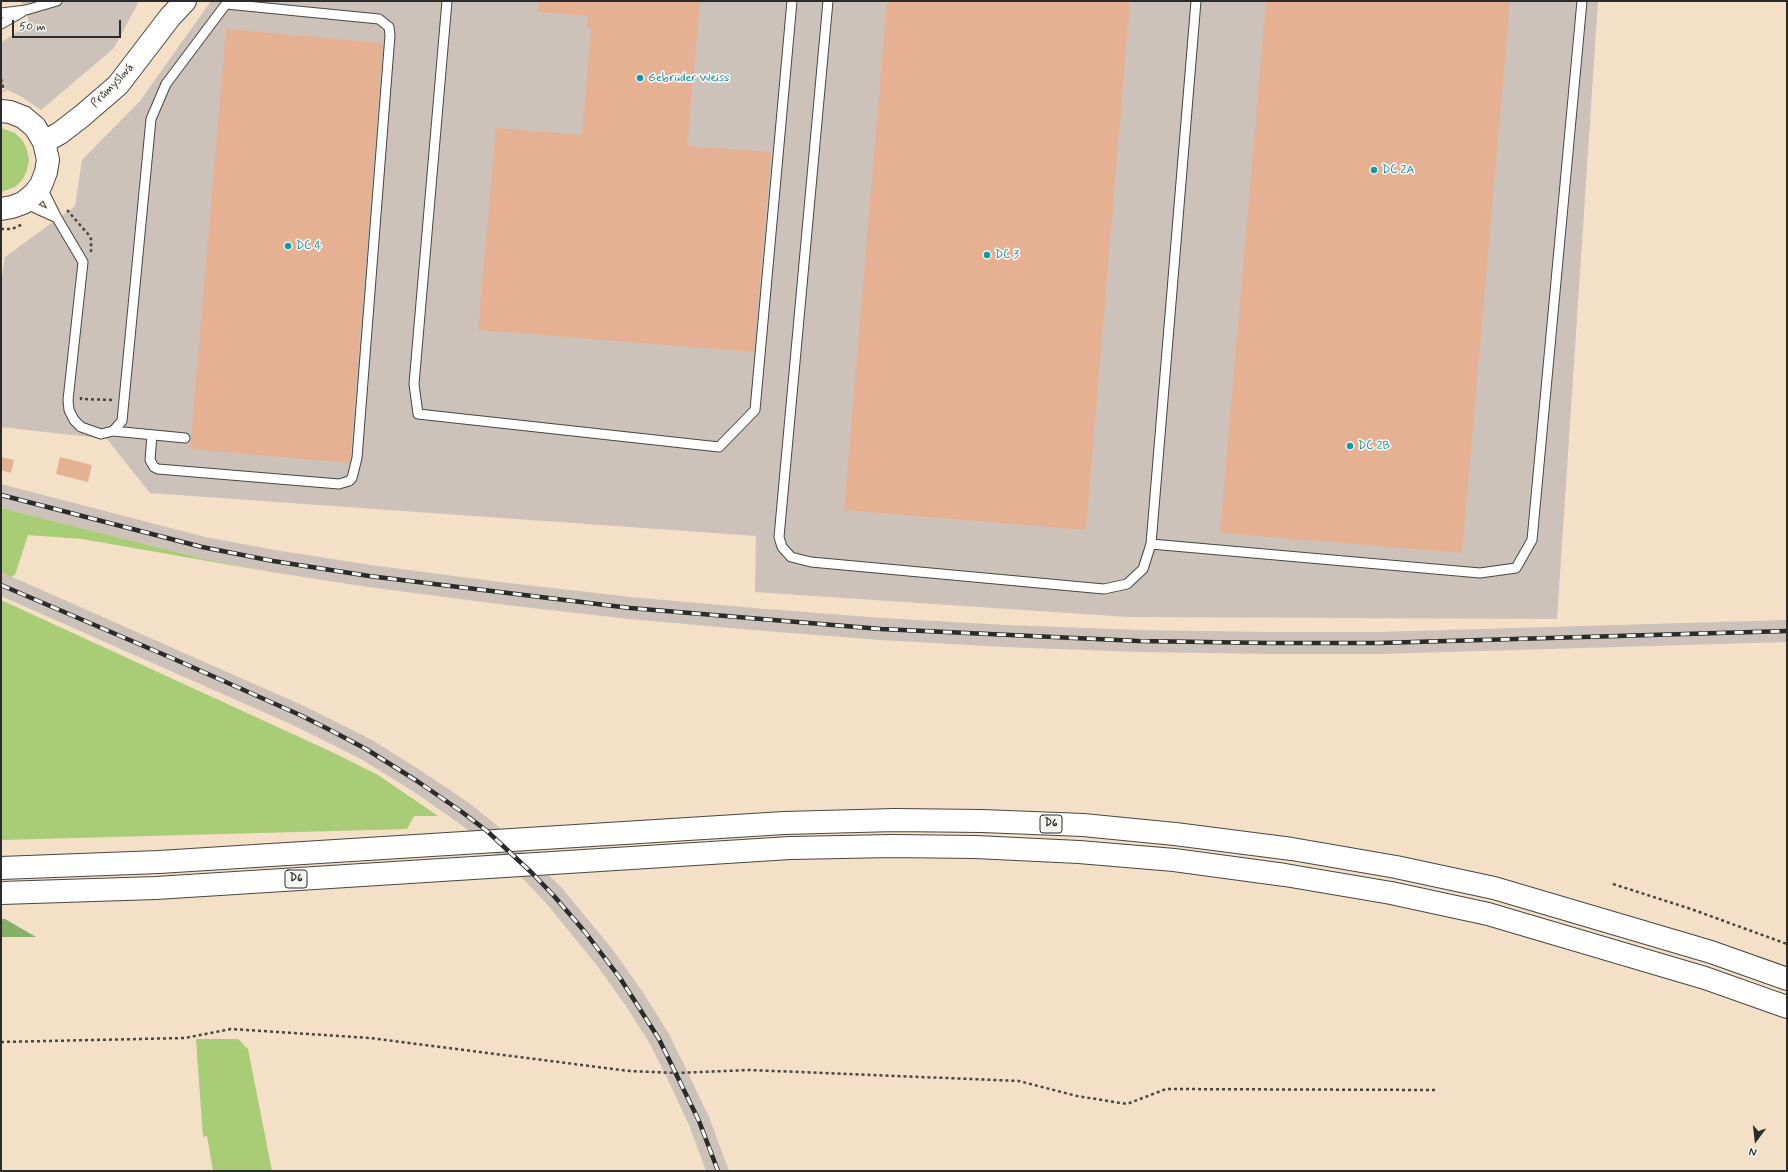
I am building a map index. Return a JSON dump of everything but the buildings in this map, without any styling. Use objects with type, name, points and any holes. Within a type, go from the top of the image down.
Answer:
[{"type":"main road","name":"Průmyslová","points":[[44,142],[60,133],[118,85],[173,9],[185,1]]},
{"type":"main road","points":[[3,101],[10,112],[23,117],[35,127],[44,142],[48,160],[46,172],[41,185],[34,194],[7,215]]},
{"type":"main road","name":"D6","points":[[1,868],[159,862],[784,823],[896,820],[982,820],[1083,825],[1175,834],[1292,849],[1396,867],[1494,888],[1711,952],[1787,979]]},
{"type":"main road","name":"D6","points":[[1,893],[156,888],[790,848],[892,846],[975,847],[1079,852],[1174,860],[1286,875],[1391,893],[1488,914],[1705,978],[1787,1006]]},
{"type":"lane","points":[[1,13],[26,10],[57,1]]},
{"type":"lane","points":[[447,1],[414,384],[418,414],[719,447],[755,410],[792,1]]},
{"type":"lane","points":[[828,1],[779,537],[782,548],[790,557],[811,562],[1104,589],[1126,584],[1143,569],[1151,544],[1196,1]]},
{"type":"lane","points":[[1151,544],[1480,573],[1516,568],[1532,540],[1582,1]]},
{"type":"lane","points":[[113,431],[122,421],[151,119],[166,84],[226,4],[379,19],[389,27],[390,35],[358,450],[356,467],[352,478],[349,481],[339,484],[158,469],[154,467],[150,460],[152,435]]},
{"type":"lane","points":[[1,24],[26,10]]},
{"type":"lane","points":[[41,185],[57,218],[83,262],[68,400],[69,410],[74,420],[82,427],[101,434],[113,431],[185,438]]},
{"type":"lane","points":[[7,215],[57,218]]},
{"type":"path","points":[[1,79],[3,101]]},
{"type":"path","points":[[1613,884],[1691,909],[1787,944]]},
{"type":"path","points":[[1,1042],[185,1038],[231,1029],[370,1038],[628,1071],[676,1073],[750,1070],[1019,1081],[1077,1096],[1126,1104],[1166,1089],[1435,1090]]},
{"type":"shaded area","points":[[21,1],[139,1],[114,48],[41,110],[22,97],[1,87],[1,43],[29,23],[26,10]]},
{"type":"shaded area","points":[[211,1],[1598,1],[1557,619],[1129,617],[755,592],[756,536],[150,493],[107,439],[1,427],[1,283],[5,257],[75,206],[82,160],[140,101]]},
{"type":"shaded area","points":[[1,484],[205,537],[275,550],[371,565],[500,582],[631,597],[754,608],[882,618],[1006,625],[1139,630],[1269,632],[1379,632],[1787,620],[1787,642],[1379,654],[1269,654],[1139,652],[1005,647],[880,640],[753,630],[629,619],[498,604],[368,587],[271,572],[200,558],[1,508]]},
{"type":"shaded area","points":[[1,572],[304,706],[372,740],[469,803],[494,823],[562,888],[613,950],[644,994],[669,1034],[686,1069],[709,1117],[729,1171],[706,1171],[689,1125],[667,1078],[650,1044],[626,1006],[595,963],[546,903],[525,881],[480,840],[456,821],[411,790],[361,759],[295,726],[1,596]]},
{"type":"green space","points":[[1,128],[15,133],[23,141],[29,160],[23,179],[15,187],[1,192]]},
{"type":"green space","points":[[1,508],[200,558],[271,572],[82,539],[28,535],[15,575],[11,577],[1,572]]},
{"type":"green space","points":[[1,600],[334,753],[378,775],[438,816],[414,816],[407,829],[1,840]]},
{"type":"green space","points":[[1,919],[5,919],[36,937],[1,937]]},
{"type":"green space","points":[[196,1039],[238,1039],[248,1049],[272,1171],[213,1171],[207,1136],[203,1137]]},
{"type":"railway","points":[[1,495],[202,547],[273,561],[369,576],[630,608],[881,629],[1139,641],[1269,643],[1379,643],[1787,631]]},
{"type":"railway","points":[[1,585],[174,659],[300,715],[330,730],[366,749],[417,781],[487,831],[554,896],[585,932],[620,978],[659,1039],[699,1121],[718,1171]]},
{"type":"place","name":"Gebrüder Weiss","points":[[640,78]]},
{"type":"place","name":"DC 2A","points":[[1374,170]]},
{"type":"place","name":"DC 4","points":[[288,246]]},
{"type":"place","name":"DC 3","points":[[987,255]]},
{"type":"place","name":"DC 2B","points":[[1350,446]]}]
